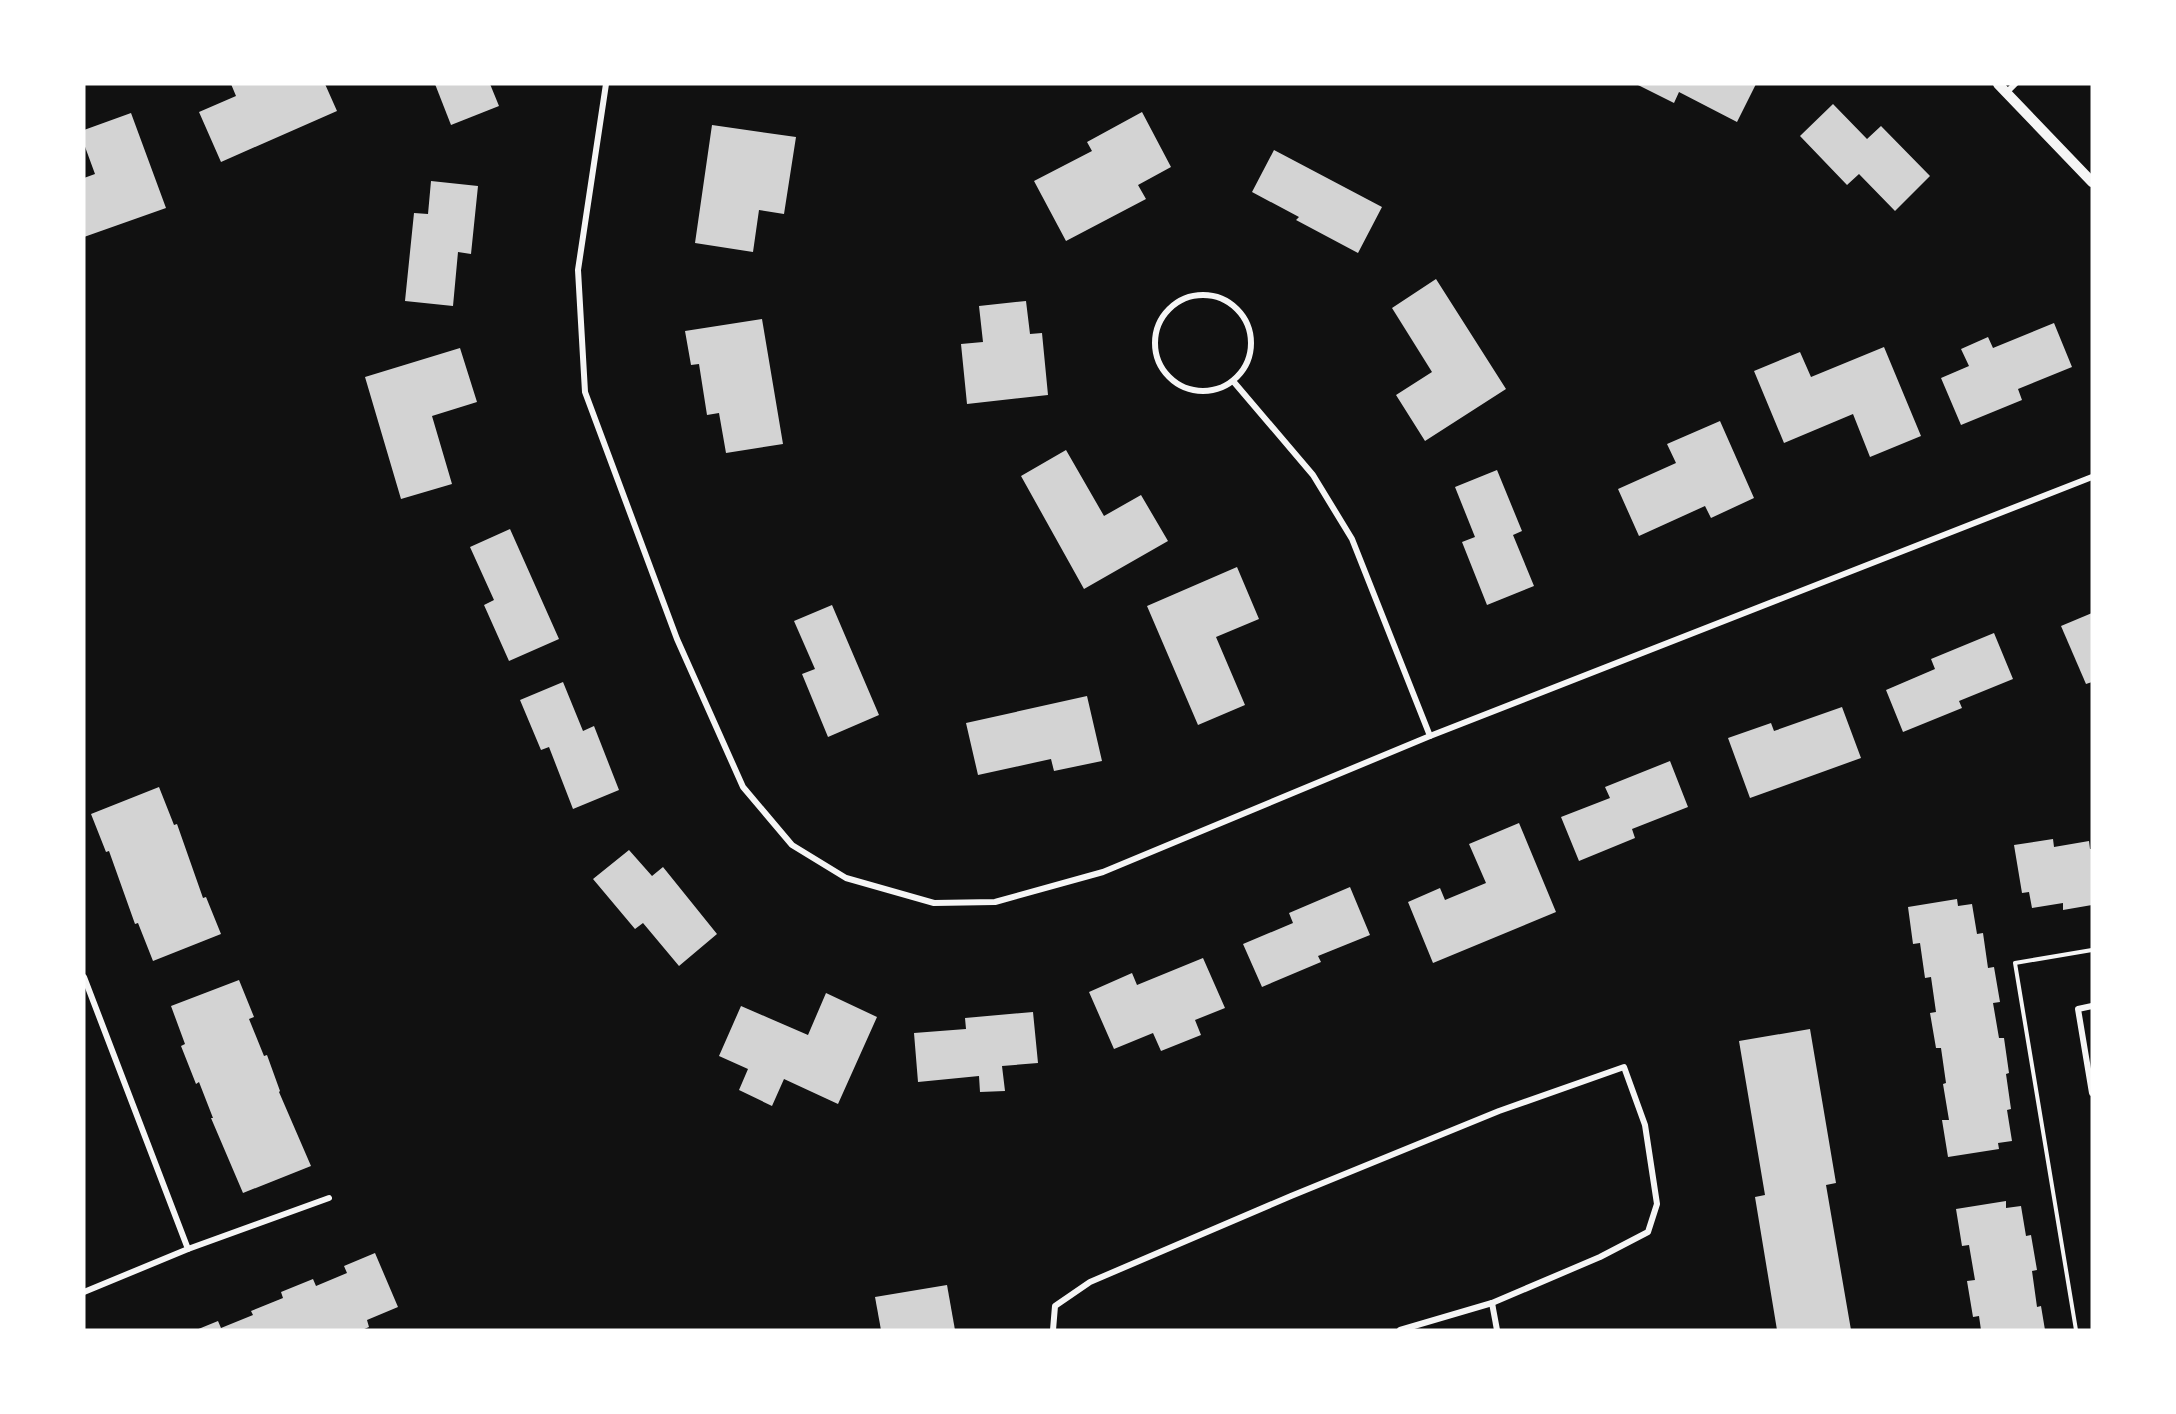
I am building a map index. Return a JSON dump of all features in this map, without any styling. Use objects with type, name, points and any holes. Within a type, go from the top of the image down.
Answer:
[{"type":"street","points":[[606,84],[578,270],[585,392],[677,639],[743,787],[792,845],[846,878],[934,903],[995,902],[1103,872],[1430,736],[2092,477]]},
{"type":"street","points":[[1998,84],[2092,182]]},
{"type":"street","points":[[2007,93],[2015,84]]},
{"type":"street","points":[[1209,295],[1224,300],[1237,309],[1246,322],[1251,338],[1250,354],[1243,369],[1233,381],[1219,389],[1188,390],[1174,382],[1163,371],[1157,357],[1155,341],[1158,326],[1165,312],[1178,302],[1193,296],[1209,295]]},
{"type":"street","points":[[1233,381],[1313,475],[1352,539],[1430,736]]},
{"type":"street","points":[[84,977],[188,1249]]},
{"type":"street","points":[[2092,1006],[2078,1009],[2092,1093]]},
{"type":"street","points":[[1053,1330],[1055,1306],[1090,1282],[1291,1196],[1488,1116],[1624,1067],[1645,1125],[1657,1204],[1648,1232],[1600,1257],[1492,1303],[1400,1330]]},
{"type":"street","points":[[84,1292],[188,1249],[329,1198]]},
{"type":"street","points":[[1492,1303],[1497,1330]]},
{"type":"path","points":[[2076,1330],[2015,963],[2092,950]]},
{"type":"building","points":[[231,84],[325,84],[337,111],[221,162],[199,112],[236,96]]},
{"type":"building","points":[[435,84],[490,84],[499,106],[451,125]]},
{"type":"building","points":[[1636,84],[1756,84],[1737,122],[1679,92],[1674,103]]},
{"type":"building","points":[[1833,104],[1867,139],[1881,126],[1930,176],[1895,211],[1859,174],[1847,185],[1800,136]]},
{"type":"building","points":[[1142,112],[1171,167],[1138,185],[1146,199],[1066,241],[1034,181],[1092,151],[1087,142]]},
{"type":"building","points":[[131,113],[166,208],[84,237],[84,178],[95,174],[84,144],[84,130]]},
{"type":"building","points":[[712,125],[796,137],[784,214],[759,210],[753,252],[695,243]]},
{"type":"building","points":[[1274,150],[1382,207],[1358,253],[1296,220],[1299,217],[1252,192]]},
{"type":"building","points":[[431,181],[478,186],[471,254],[458,252],[453,306],[405,301],[414,213],[428,214]]},
{"type":"building","points":[[1436,279],[1506,389],[1425,441],[1396,395],[1432,372],[1392,308]]},
{"type":"building","points":[[1026,301],[1030,334],[1042,333],[1048,395],[967,404],[961,344],[983,342],[979,306]]},
{"type":"building","points":[[762,319],[783,444],[726,453],[719,413],[707,415],[699,364],[691,365],[685,331]]},
{"type":"building","points":[[2054,323],[2072,367],[2018,389],[2022,400],[1961,425],[1941,378],[1969,366],[1961,349],[1988,337],[1993,348]]},
{"type":"building","points":[[1884,347],[1921,436],[1870,457],[1853,414],[1784,443],[1754,371],[1800,352],[1811,377]]},
{"type":"building","points":[[460,348],[477,402],[432,416],[452,484],[401,499],[365,377]]},
{"type":"building","points":[[1720,421],[1754,498],[1711,518],[1705,506],[1639,536],[1618,489],[1676,463],[1667,444]]},
{"type":"building","points":[[1066,450],[1104,516],[1141,495],[1168,541],[1084,589],[1021,476]]},
{"type":"building","points":[[1497,470],[1522,531],[1513,535],[1534,586],[1487,605],[1462,542],[1475,537],[1455,487]]},
{"type":"building","points":[[510,529],[559,639],[509,661],[484,605],[494,600],[470,547]]},
{"type":"building","points":[[1237,567],[1259,619],[1216,637],[1245,705],[1198,725],[1147,606]]},
{"type":"building","points":[[832,605],[879,715],[828,737],[802,674],[815,669],[794,621]]},
{"type":"building","points":[[2092,613],[2092,682],[2086,684],[2061,626]]},
{"type":"building","points":[[1994,633],[2013,679],[1959,701],[1962,708],[1903,732],[1886,690],[1935,669],[1931,659]]},
{"type":"building","points":[[563,682],[583,731],[594,726],[619,790],[573,809],[549,747],[541,750],[520,700]]},
{"type":"building","points":[[1087,696],[1102,761],[1054,771],[1051,759],[978,775],[966,723]]},
{"type":"building","points":[[1842,707],[1861,758],[1750,798],[1728,738],[1771,723],[1774,731]]},
{"type":"building","points":[[1670,761],[1688,807],[1632,829],[1635,838],[1579,861],[1561,817],[1610,798],[1605,787]]},
{"type":"building","points":[[159,787],[174,825],[177,824],[203,898],[206,897],[221,934],[153,961],[138,923],[135,924],[109,851],[106,852],[91,814]]},
{"type":"building","points":[[1519,823],[1556,912],[1433,963],[1408,902],[1440,888],[1445,900],[1486,883],[1469,844]]},
{"type":"building","points":[[2053,839],[2054,847],[2089,841],[2090,849],[2092,849],[2092,905],[2063,910],[2063,903],[2032,908],[2029,892],[2022,893],[2014,845]]},
{"type":"building","points":[[629,850],[652,876],[663,867],[717,934],[679,966],[643,923],[635,929],[593,879]]},
{"type":"building","points":[[1350,887],[1370,935],[1318,956],[1321,962],[1262,987],[1243,944],[1293,923],[1289,913]]},
{"type":"building","points":[[1957,899],[1958,906],[1972,904],[1977,934],[1983,933],[1988,968],[1994,967],[2000,1002],[1993,1003],[1999,1038],[2004,1038],[2009,1073],[2006,1074],[2011,1109],[2007,1110],[2012,1141],[1998,1143],[1999,1149],[1948,1157],[1942,1120],[1949,1120],[1943,1084],[1946,1083],[1941,1048],[1936,1048],[1930,1013],[1936,1012],[1931,977],[1925,978],[1920,943],[1913,944],[1908,907]]},
{"type":"building","points":[[1203,958],[1225,1008],[1195,1020],[1201,1035],[1161,1051],[1153,1033],[1114,1049],[1089,992],[1132,973],[1137,985]]},
{"type":"building","points":[[239,980],[254,1017],[249,1019],[264,1056],[267,1055],[279,1092],[311,1166],[243,1193],[211,1118],[213,1118],[199,1082],[196,1084],[181,1046],[185,1044],[171,1006]]},
{"type":"building","points":[[826,993],[877,1017],[838,1104],[784,1079],[772,1106],[739,1090],[748,1069],[719,1056],[741,1006],[808,1035]]},
{"type":"building","points":[[1033,1012],[1038,1063],[1002,1066],[1005,1091],[980,1092],[979,1076],[918,1082],[914,1033],[966,1029],[965,1018]]},
{"type":"building","points":[[1810,1029],[1836,1183],[1826,1185],[1851,1330],[1777,1330],[1755,1197],[1765,1195],[1739,1041]]},
{"type":"building","points":[[2006,1201],[2006,1208],[2021,1206],[2026,1236],[2031,1235],[2037,1270],[2032,1271],[2037,1307],[2041,1306],[2045,1330],[1981,1330],[1979,1316],[1973,1317],[1967,1281],[1975,1280],[1969,1245],[1962,1246],[1956,1209]]},
{"type":"building","points":[[375,1253],[398,1307],[367,1320],[369,1327],[362,1330],[196,1330],[218,1321],[221,1328],[253,1315],[251,1311],[283,1298],[281,1292],[313,1279],[316,1286],[347,1273],[344,1266]]},
{"type":"building","points":[[947,1285],[955,1330],[881,1330],[875,1297]]}]
